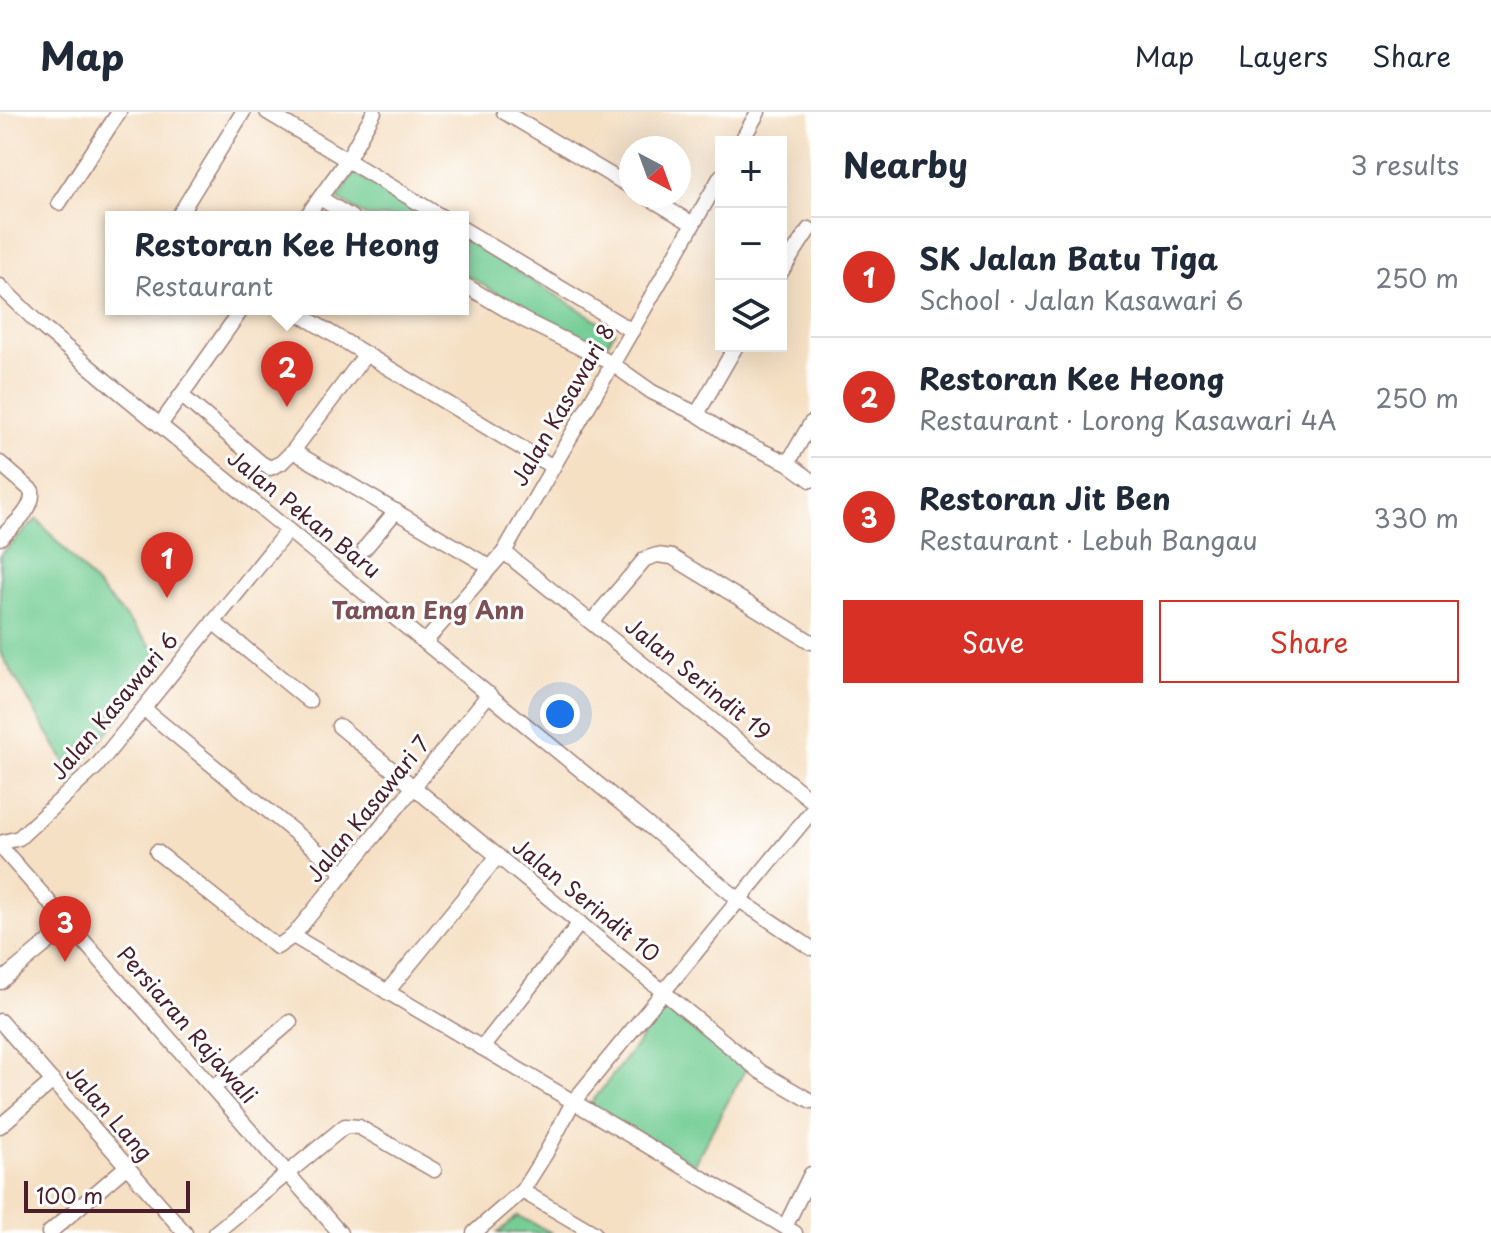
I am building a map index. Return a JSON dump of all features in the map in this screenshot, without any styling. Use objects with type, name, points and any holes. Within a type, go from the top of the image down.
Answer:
[{"type":"street","points":[[59,203],[119,112]]},
{"type":"street","points":[[182,211],[243,112]]},
{"type":"street","points":[[267,112],[432,211]]},
{"type":"street","points":[[310,211],[347,160],[374,112]]},
{"type":"street","points":[[504,112],[619,180]]},
{"type":"street","points":[[744,136],[758,112]]},
{"type":"street","name":"Jalan Kasawari 8","points":[[425,642],[504,552],[715,186]]},
{"type":"street","points":[[320,198],[341,211]]},
{"type":"street","points":[[666,208],[693,224]]},
{"type":"street","points":[[787,263],[809,229]]},
{"type":"street","points":[[469,233],[632,331]]},
{"type":"street","name":"Jalan Pekan Baru","points":[[0,286],[41,326],[160,425],[738,899],[811,948]]},
{"type":"street","points":[[469,288],[524,320],[611,363],[652,392],[697,414],[730,436],[788,463],[811,480]]},
{"type":"street","points":[[160,425],[238,315]]},
{"type":"street","points":[[301,315],[553,467]]},
{"type":"street","points":[[697,414],[733,352]]},
{"type":"street","points":[[181,395],[270,468],[281,463],[293,451],[366,354]]},
{"type":"street","points":[[788,463],[811,423]]},
{"type":"street","points":[[293,451],[490,567]]},
{"type":"street","points":[[0,463],[32,491],[33,498],[30,506],[0,538]]},
{"type":"street","points":[[365,548],[396,511]]},
{"type":"street","name":"Jalan Kasawari 6","points":[[28,831],[96,767],[288,530]]},
{"type":"street","name":"Jalan Serindit 19","points":[[504,552],[811,800]]},
{"type":"street","points":[[592,621],[645,559],[657,555],[672,557],[811,642]]},
{"type":"street","points":[[213,622],[309,701]]},
{"type":"street","name":"Jalan Kasawari 7","points":[[157,852],[277,947],[293,936],[489,694]]},
{"type":"street","points":[[144,709],[344,873]]},
{"type":"street","name":"Jalan Serindit 10","points":[[339,726],[761,1072],[811,1101]]},
{"type":"street","points":[[474,1233],[522,1191],[573,1102],[811,812]]},
{"type":"street","points":[[0,845],[12,842],[28,831]]},
{"type":"street","points":[[17,866],[15,854],[28,831]]},
{"type":"street","name":"Persiaran Rajawali","points":[[0,845],[340,1233]]},
{"type":"street","points":[[387,992],[498,856]]},
{"type":"street","points":[[482,1048],[580,923]]},
{"type":"street","points":[[0,982],[69,925]]},
{"type":"street","points":[[293,936],[790,1230],[811,1174]]},
{"type":"street","name":"Jalan Lang","points":[[0,1021],[185,1233]]},
{"type":"street","points":[[213,1088],[290,1022]]},
{"type":"street","points":[[0,1126],[53,1081]]},
{"type":"street","points":[[215,1233],[345,1126],[359,1127],[434,1170]]},
{"type":"street","points":[[49,1233],[127,1166]]},
{"type":"street","points":[[522,1191],[594,1233]]},
{"type":"green space","points":[[354,173],[417,211],[358,211],[338,199]]},
{"type":"green space","points":[[469,243],[615,331],[601,354],[469,277]]},
{"type":"green space","points":[[37,519],[165,661],[80,766],[69,769],[0,652],[0,555]]},
{"type":"green space","points":[[664,1009],[746,1068],[694,1164],[589,1106]]},
{"type":"green space","points":[[518,1216],[552,1233],[498,1233]]},
{"type":"place","name":"Restoran Kee Heong","points":[[287,407]]},
{"type":"place","name":"SK Jalan Batu Tiga","points":[[167,598]]},
{"type":"place","name":"Restoran Jit Ben","points":[[65,962]]},
{"type":"district","name":"Taman Eng Ann","points":[[428,611]]}]
